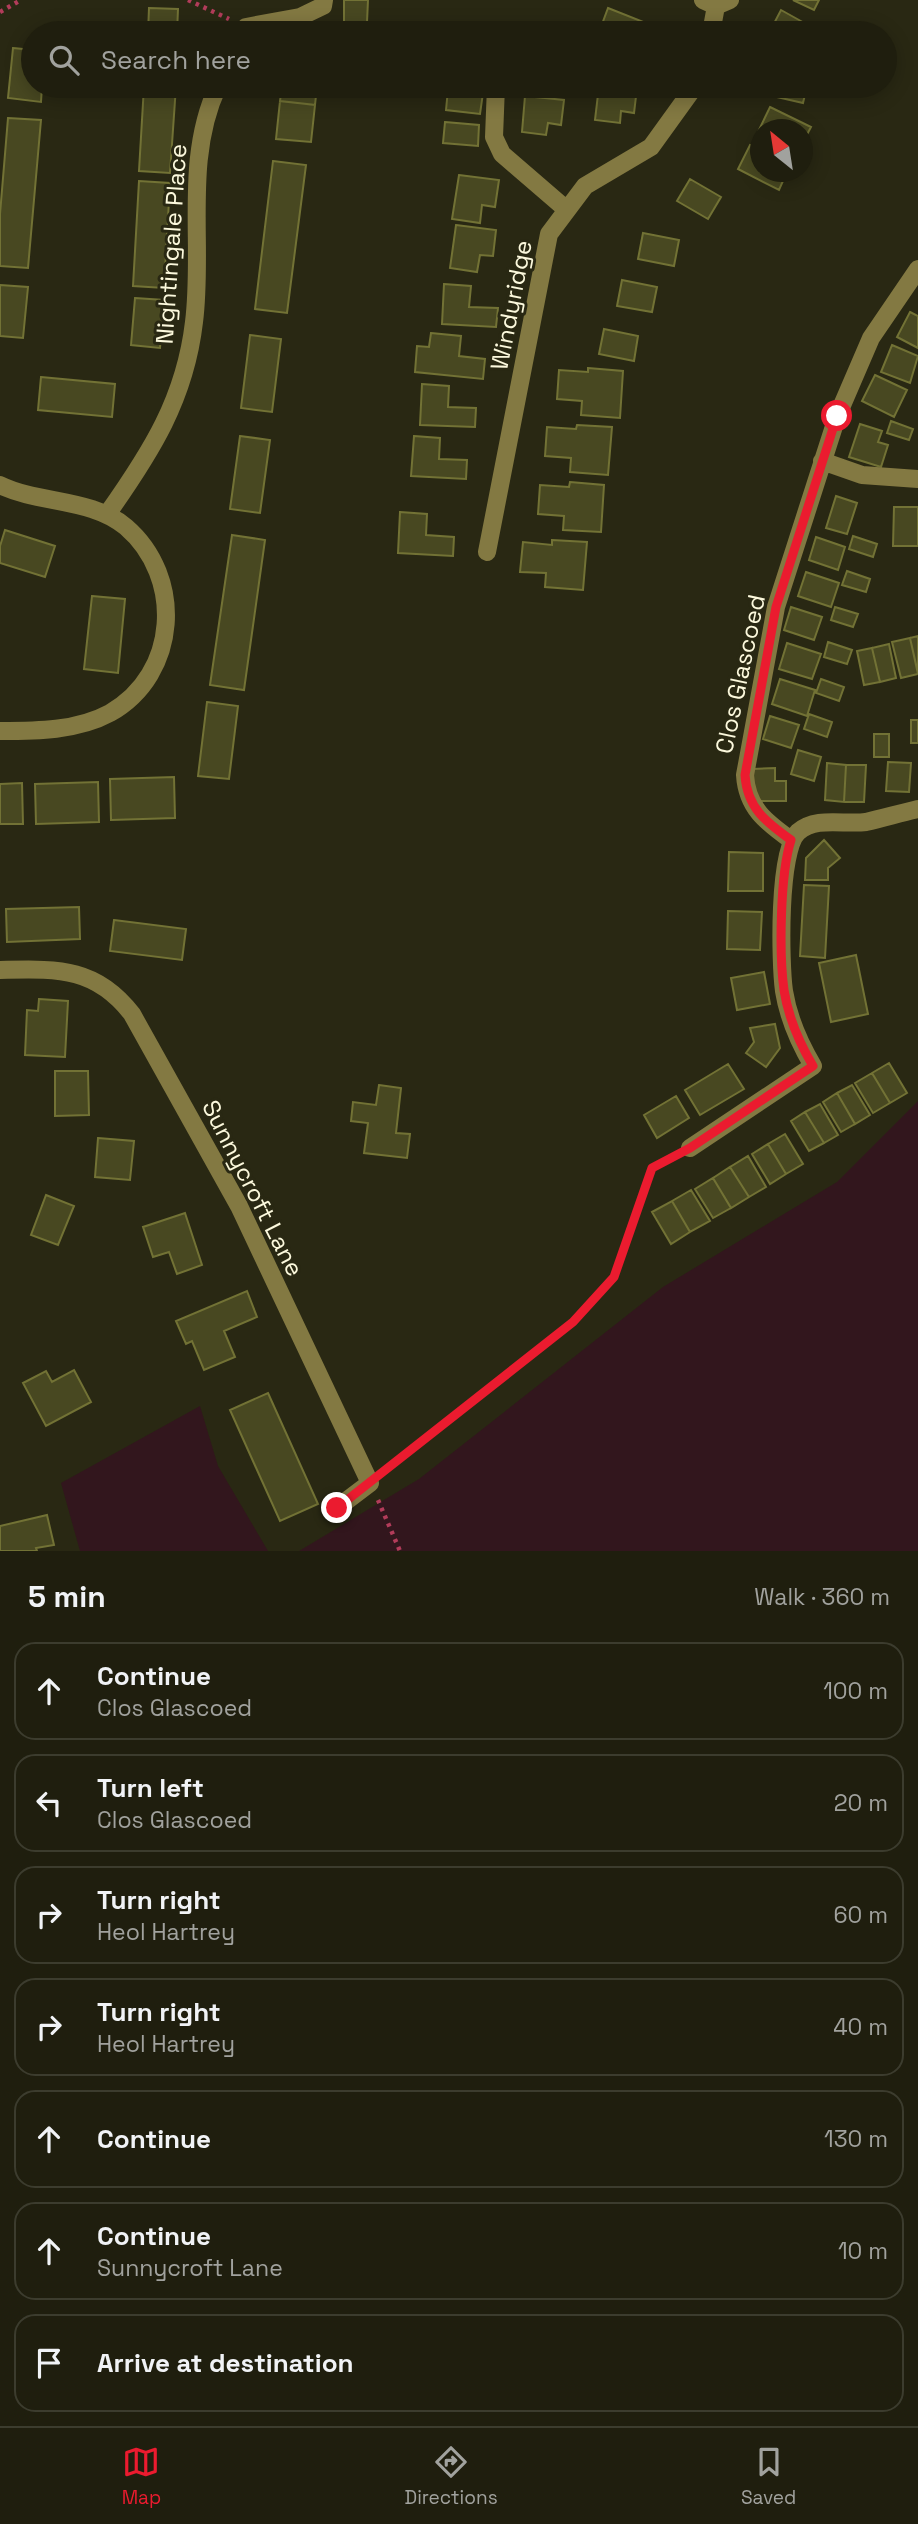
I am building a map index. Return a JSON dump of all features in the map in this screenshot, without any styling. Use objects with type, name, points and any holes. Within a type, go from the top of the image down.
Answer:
[{"type":"street","points":[[283,21],[300,17],[323,6],[324,0]]},
{"type":"street","points":[[713,21],[717,2]]},
{"type":"street","name":"Nightingale Place","points":[[108,513],[150,452],[177,398],[188,360],[194,320],[196,199],[201,142],[214,98]]},
{"type":"street","points":[[496,98],[494,137],[502,154],[567,210]]},
{"type":"street","name":"Windyridge","points":[[487,552],[549,234],[585,186],[652,147],[687,98]]},
{"type":"street","name":"Clos Glascoed","points":[[791,840],[762,819],[754,808],[748,796],[745,775],[776,607],[837,416],[872,338],[918,269]]},
{"type":"street","points":[[822,461],[862,475],[918,479]]},
{"type":"street","points":[[0,485],[108,513],[139,538],[166,589],[165,633],[159,655],[130,699],[108,714],[47,731],[0,731]]},
{"type":"street","points":[[690,1148],[813,1066],[801,1046],[784,991],[783,900],[786,857],[791,840],[799,831],[811,825],[863,822],[918,808]]},
{"type":"street","name":"Sunnycroft Lane","points":[[0,970],[51,970],[89,977],[112,990],[132,1014],[239,1206],[370,1483]]},
{"type":"street","points":[[337,1508],[370,1483]]},
{"type":"path","points":[[0,12],[20,0]]},
{"type":"path","points":[[188,0],[227,21]]},
{"type":"path","points":[[400,1551],[370,1483],[573,1322],[614,1277],[652,1168],[690,1148]]},
{"type":"shaded area","points":[[918,1101],[918,1551],[299,1551],[419,1479],[663,1287],[837,1182]]},
{"type":"shaded area","points":[[200,1406],[218,1466],[268,1551],[80,1551],[61,1483]]},
{"type":"building","points":[[344,0],[368,0],[367,21],[344,21]]},
{"type":"building","points":[[793,0],[819,0],[814,10]]},
{"type":"building","points":[[149,8],[178,9],[178,21],[148,21]]},
{"type":"building","points":[[608,8],[641,21],[603,21]]},
{"type":"building","points":[[781,10],[801,21],[775,21]]},
{"type":"building","points":[[13,48],[21,49],[21,98],[41,98],[41,102],[8,98]]},
{"type":"building","points":[[143,98],[175,98],[170,173],[139,171]]},
{"type":"building","points":[[280,98],[316,98],[315,105],[280,101]]},
{"type":"building","points":[[447,98],[482,98],[480,114],[446,110]]},
{"type":"building","points":[[525,98],[564,100],[561,125],[548,123],[546,135],[522,132]]},
{"type":"building","points":[[598,98],[636,98],[634,113],[621,111],[620,123],[595,120]]},
{"type":"building","points":[[781,98],[804,98],[803,103]]},
{"type":"building","points":[[280,101],[315,105],[311,142],[276,139]]},
{"type":"building","points":[[770,107],[795,119],[764,119]]},
{"type":"building","points":[[8,118],[41,120],[28,268],[0,266],[0,214]]},
{"type":"building","points":[[445,122],[479,125],[478,146],[443,143]]},
{"type":"building","points":[[750,145],[750,175],[738,169]]},
{"type":"building","points":[[273,161],[306,165],[287,313],[255,309]]},
{"type":"building","points":[[459,175],[499,180],[495,207],[482,205],[480,223],[452,219]]},
{"type":"building","points":[[690,179],[721,197],[708,219],[677,201]]},
{"type":"building","points":[[139,181],[170,183],[164,288],[133,286]]},
{"type":"building","points":[[763,182],[783,182],[779,190]]},
{"type":"building","points":[[456,225],[496,230],[493,256],[480,255],[477,272],[450,268]]},
{"type":"building","points":[[643,233],[679,240],[674,266],[638,259]]},
{"type":"building","points":[[622,280],[657,287],[652,312],[617,306]]},
{"type":"building","points":[[444,284],[471,286],[469,307],[498,308],[496,327],[442,324]]},
{"type":"building","points":[[0,285],[28,287],[23,338],[0,336]]},
{"type":"building","points":[[135,298],[164,300],[160,348],[131,345]]},
{"type":"building","points":[[910,312],[918,316],[918,348],[897,337]]},
{"type":"building","points":[[604,329],[638,336],[634,361],[599,354]]},
{"type":"building","points":[[431,333],[461,336],[459,356],[485,359],[483,379],[415,372],[417,346],[429,347]]},
{"type":"building","points":[[250,335],[281,339],[272,412],[241,408]]},
{"type":"building","points":[[892,345],[918,356],[910,383],[881,372]]},
{"type":"building","points":[[588,368],[623,371],[620,418],[581,415],[582,401],[557,399],[559,370],[588,372]]},
{"type":"building","points":[[875,375],[907,390],[894,417],[862,401]]},
{"type":"building","points":[[41,377],[115,384],[112,417],[38,410]]},
{"type":"building","points":[[422,384],[449,386],[448,407],[476,408],[475,427],[420,425]]},
{"type":"building","points":[[891,421],[913,429],[909,440],[887,433]]},
{"type":"building","points":[[860,424],[882,431],[878,442],[888,445],[881,467],[849,457]]},
{"type":"building","points":[[577,425],[612,427],[608,475],[570,472],[571,458],[545,456],[547,427],[576,429]]},
{"type":"building","points":[[240,436],[270,440],[260,513],[230,509]]},
{"type":"building","points":[[414,436],[440,438],[439,459],[467,460],[466,479],[411,476]]},
{"type":"building","points":[[570,482],[604,485],[601,532],[563,530],[564,516],[538,514],[540,485],[569,487]]},
{"type":"building","points":[[836,496],[857,503],[847,534],[826,528]]},
{"type":"building","points":[[894,507],[918,507],[918,546],[893,546]]},
{"type":"building","points":[[400,512],[427,514],[426,535],[454,537],[453,556],[398,553]]},
{"type":"building","points":[[5,530],[55,546],[45,577],[0,563],[0,546]]},
{"type":"building","points":[[232,535],[265,540],[244,690],[210,685]]},
{"type":"building","points":[[853,536],[877,544],[873,557],[849,549]]},
{"type":"building","points":[[816,537],[845,547],[838,570],[809,560]]},
{"type":"building","points":[[552,540],[587,542],[583,590],[545,587],[546,573],[520,572],[523,542],[552,545]]},
{"type":"building","points":[[847,571],[870,579],[866,592],[842,585]]},
{"type":"building","points":[[806,572],[839,583],[831,607],[798,596]]},
{"type":"building","points":[[92,596],[125,599],[118,673],[84,669]]},
{"type":"building","points":[[791,607],[822,617],[814,640],[784,630]]},
{"type":"building","points":[[835,607],[858,614],[853,627],[831,620]]},
{"type":"building","points":[[918,636],[918,673],[910,638]]},
{"type":"building","points":[[910,638],[918,674],[901,678],[892,642]]},
{"type":"building","points":[[828,642],[852,650],[847,664],[824,657]]},
{"type":"building","points":[[787,643],[821,654],[812,679],[779,669]]},
{"type":"building","points":[[889,644],[896,678],[880,682],[872,648]]},
{"type":"building","points":[[872,648],[880,682],[864,685],[857,651]]},
{"type":"building","points":[[780,679],[815,690],[807,716],[772,704]]},
{"type":"building","points":[[821,679],[844,687],[839,701],[816,693]]},
{"type":"building","points":[[207,702],[238,706],[229,779],[198,776]]},
{"type":"building","points":[[809,714],[832,722],[827,737],[804,729]]},
{"type":"building","points":[[770,716],[799,725],[791,748],[763,739]]},
{"type":"building","points":[[911,720],[918,720],[918,743],[911,743]]},
{"type":"building","points":[[874,734],[889,734],[889,757],[874,757]]},
{"type":"building","points":[[798,750],[821,757],[814,781],[791,774]]},
{"type":"building","points":[[888,762],[911,763],[909,792],[886,791]]},
{"type":"building","points":[[827,763],[846,765],[844,802],[825,800]]},
{"type":"building","points":[[846,765],[866,765],[864,802],[844,802]]},
{"type":"building","points":[[775,768],[775,781],[786,781],[786,801],[753,801],[753,769]]},
{"type":"building","points":[[174,777],[175,818],[111,820],[110,779]]},
{"type":"building","points":[[98,782],[99,822],[36,824],[35,784]]},
{"type":"building","points":[[22,783],[23,824],[0,824],[0,784]]},
{"type":"building","points":[[824,840],[840,858],[828,868],[828,880],[805,880],[806,858]]},
{"type":"building","points":[[729,852],[763,853],[763,891],[728,891]]},
{"type":"building","points":[[804,885],[829,886],[825,958],[800,956]]},
{"type":"building","points":[[79,907],[80,939],[7,942],[6,909]]},
{"type":"building","points":[[728,911],[762,912],[760,950],[727,949]]},
{"type":"building","points":[[114,920],[186,929],[182,960],[110,951]]},
{"type":"building","points":[[856,955],[868,1014],[831,1022],[819,963]]},
{"type":"building","points":[[764,972],[770,1004],[737,1010],[731,978]]},
{"type":"building","points":[[39,999],[68,1001],[65,1057],[25,1055],[27,1010],[38,1011]]},
{"type":"building","points":[[775,1024],[780,1048],[766,1067],[746,1053],[754,1042],[750,1028]]},
{"type":"building","points":[[889,1063],[907,1093],[890,1103],[872,1073]]},
{"type":"building","points":[[728,1064],[744,1089],[700,1115],[685,1090]]},
{"type":"building","points":[[55,1071],[88,1071],[89,1115],[55,1116]]},
{"type":"building","points":[[872,1073],[890,1103],[873,1113],[855,1083]]},
{"type":"building","points":[[379,1085],[401,1088],[396,1133],[410,1134],[407,1158],[364,1153],[368,1123],[351,1121],[353,1102],[376,1105]]},
{"type":"building","points":[[852,1085],[870,1115],[855,1124],[837,1093]]},
{"type":"building","points":[[837,1093],[855,1124],[841,1132],[823,1102]]},
{"type":"building","points":[[676,1096],[689,1118],[657,1138],[644,1115]]},
{"type":"building","points":[[820,1104],[838,1135],[824,1143],[805,1112]]},
{"type":"building","points":[[805,1112],[824,1143],[809,1151],[791,1121]]},
{"type":"building","points":[[785,1134],[803,1164],[786,1174],[768,1144]]},
{"type":"building","points":[[98,1138],[134,1141],[130,1180],[95,1177]]},
{"type":"building","points":[[768,1144],[786,1174],[770,1184],[752,1154]]},
{"type":"building","points":[[748,1156],[766,1187],[749,1197],[730,1167]]},
{"type":"building","points":[[730,1167],[749,1197],[731,1208],[713,1178]]},
{"type":"building","points":[[713,1178],[731,1208],[713,1218],[695,1189]]},
{"type":"building","points":[[691,1190],[710,1221],[690,1232],[672,1201]]},
{"type":"building","points":[[46,1195],[74,1206],[58,1245],[31,1235]]},
{"type":"building","points":[[672,1201],[690,1232],[671,1244],[652,1212]]},
{"type":"building","points":[[185,1213],[202,1265],[177,1274],[169,1252],[153,1257],[143,1227]]},
{"type":"building","points":[[247,1291],[257,1317],[224,1331],[235,1357],[204,1370],[192,1341],[186,1344],[176,1321]]},
{"type":"building","points":[[74,1370],[91,1402],[46,1426],[23,1383],[46,1371],[52,1382]]},
{"type":"building","points":[[268,1393],[318,1504],[280,1521],[230,1410]]},
{"type":"building","points":[[47,1515],[54,1545],[36,1548],[37,1551],[0,1551],[0,1526]]},
{"type":"route","points":[[337,1508],[573,1322],[614,1277],[652,1168],[690,1148],[813,1066],[801,1046],[784,991],[783,900],[786,857],[791,840],[762,819],[754,808],[745,786],[745,775],[776,607],[837,416]]}]
